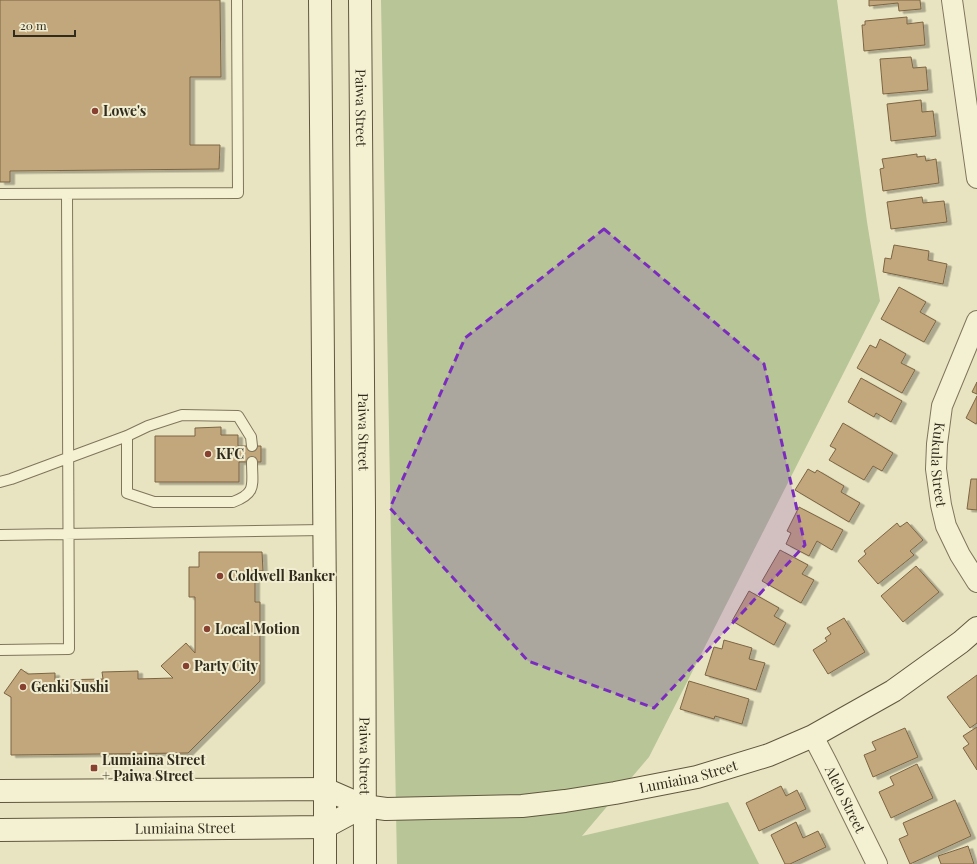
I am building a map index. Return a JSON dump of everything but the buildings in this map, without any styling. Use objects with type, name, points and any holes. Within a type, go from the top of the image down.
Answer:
[{"type":"main road","points":[[320,0],[325,864]]},
{"type":"main road","name":"Paiwa Street","points":[[360,0],[365,864]]},
{"type":"main road","name":"Lumiaina Street","points":[[0,791],[325,789],[364,806],[386,809],[522,806],[566,801],[697,777],[769,755],[813,736],[892,691],[961,642],[977,628]]},
{"type":"main road","name":"Lumiaina Street","points":[[0,830],[325,827],[364,806]]},
{"type":"street","points":[[952,0],[977,178]]},
{"type":"street","name":"Kukula Street","points":[[977,321],[942,406],[937,444],[936,469],[939,499],[946,526],[960,555],[977,582]]},
{"type":"street","name":"Alelo Street","points":[[813,736],[877,864]]},
{"type":"lane","points":[[0,194],[238,193],[237,0]]},
{"type":"lane","points":[[0,650],[69,649],[67,194]]},
{"type":"lane","points":[[0,482],[69,458],[127,436],[148,426],[182,415],[238,416],[251,438],[252,446]]},
{"type":"lane","points":[[127,436],[127,493],[154,502],[233,502],[244,497],[252,486],[252,462]]},
{"type":"lane","points":[[0,535],[324,530]]},
{"type":"highlighted area","points":[[604,229],[764,364],[805,545],[654,708],[528,661],[390,508],[465,338]]},
{"type":"green space","points":[[381,0],[837,0],[867,222],[880,301],[649,757],[582,836],[728,802],[759,864],[397,864]]},
{"type":"place","name":"Lowe's","points":[[95,111]]},
{"type":"place","name":"KFC","points":[[208,454]]},
{"type":"place","name":"Coldwell Banker","points":[[220,576]]},
{"type":"place","name":"Local Motion","points":[[207,629]]},
{"type":"place","name":"Party City","points":[[186,666]]},
{"type":"place","name":"Genki Sushi","points":[[23,687]]},
{"type":"place","name":"Lumiaina Street + Paiwa Street","points":[[94,768]]}]
